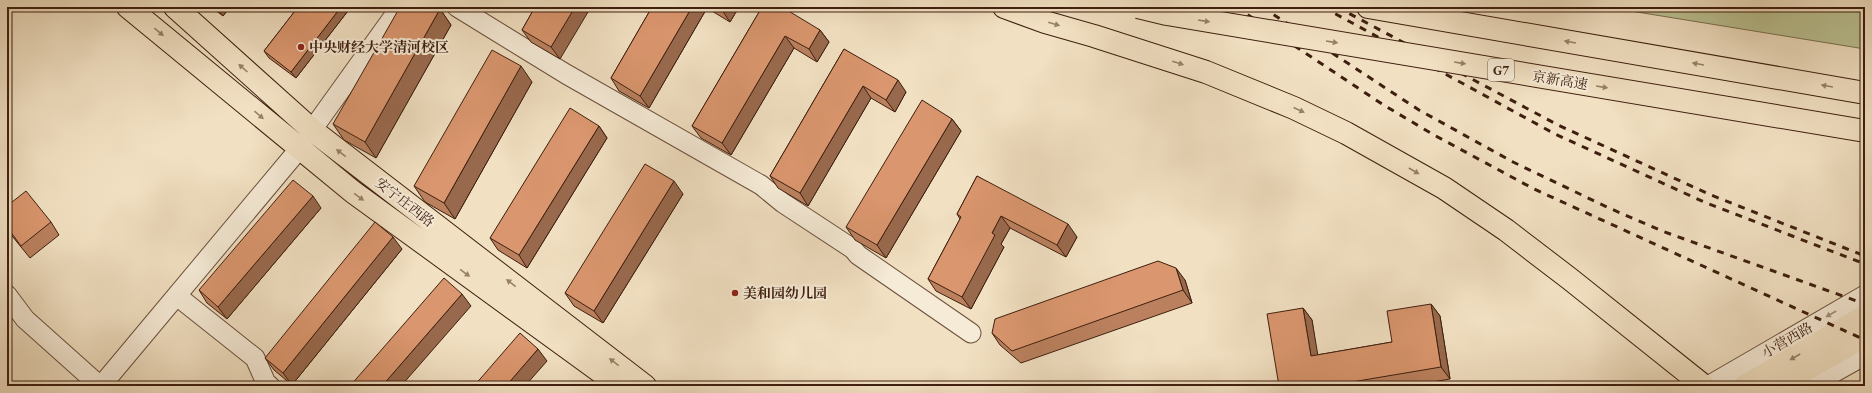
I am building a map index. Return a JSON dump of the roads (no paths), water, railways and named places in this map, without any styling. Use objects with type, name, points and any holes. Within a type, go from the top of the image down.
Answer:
[{"type":"main road","points":[[128,7],[353,192],[620,386]]},
{"type":"main road","name":"安宁庄西路","points":[[174,7],[312,130],[645,386]]},
{"type":"main road","points":[[1004,7],[1044,22],[1094,36],[1206,72],[1294,108],[1346,133],[1444,188],[1506,230],[1704,386]]},
{"type":"main road","name":"京新高速","points":[[1138,7],[1183,17],[1865,131]]},
{"type":"main road","points":[[1368,7],[1865,92]]},
{"type":"main road","name":"小营西路","points":[[1745,386],[1865,316]]},
{"type":"main road","points":[[1777,386],[1865,336]]},
{"type":"street","points":[[312,130],[396,13],[403,7]]},
{"type":"street","points":[[457,7],[566,74],[762,185],[783,203],[853,249],[858,255],[970,333]]},
{"type":"street","points":[[7,295],[25,319],[101,386],[300,148]]},
{"type":"street","name":"小营西路","points":[[1708,386],[1865,295]]},
{"type":"street","points":[[177,296],[255,358],[266,383],[270,386]]},
{"type":"street","points":[[1810,386],[1865,355]]},
{"type":"railway","points":[[1236,7],[1382,104],[1434,135],[1534,189],[1865,340]]},
{"type":"railway","points":[[1262,7],[1419,110],[1513,162],[1609,208],[1662,231],[1865,304]]},
{"type":"railway","points":[[1323,7],[1555,134],[1704,202],[1865,264]]},
{"type":"railway","points":[[1337,7],[1558,125],[1711,195],[1865,256]]},
{"type":"place","name":"中央财经大学清河校区","points":[[301,47]]},
{"type":"place","name":"美和园幼儿园","points":[[735,293]]}]
